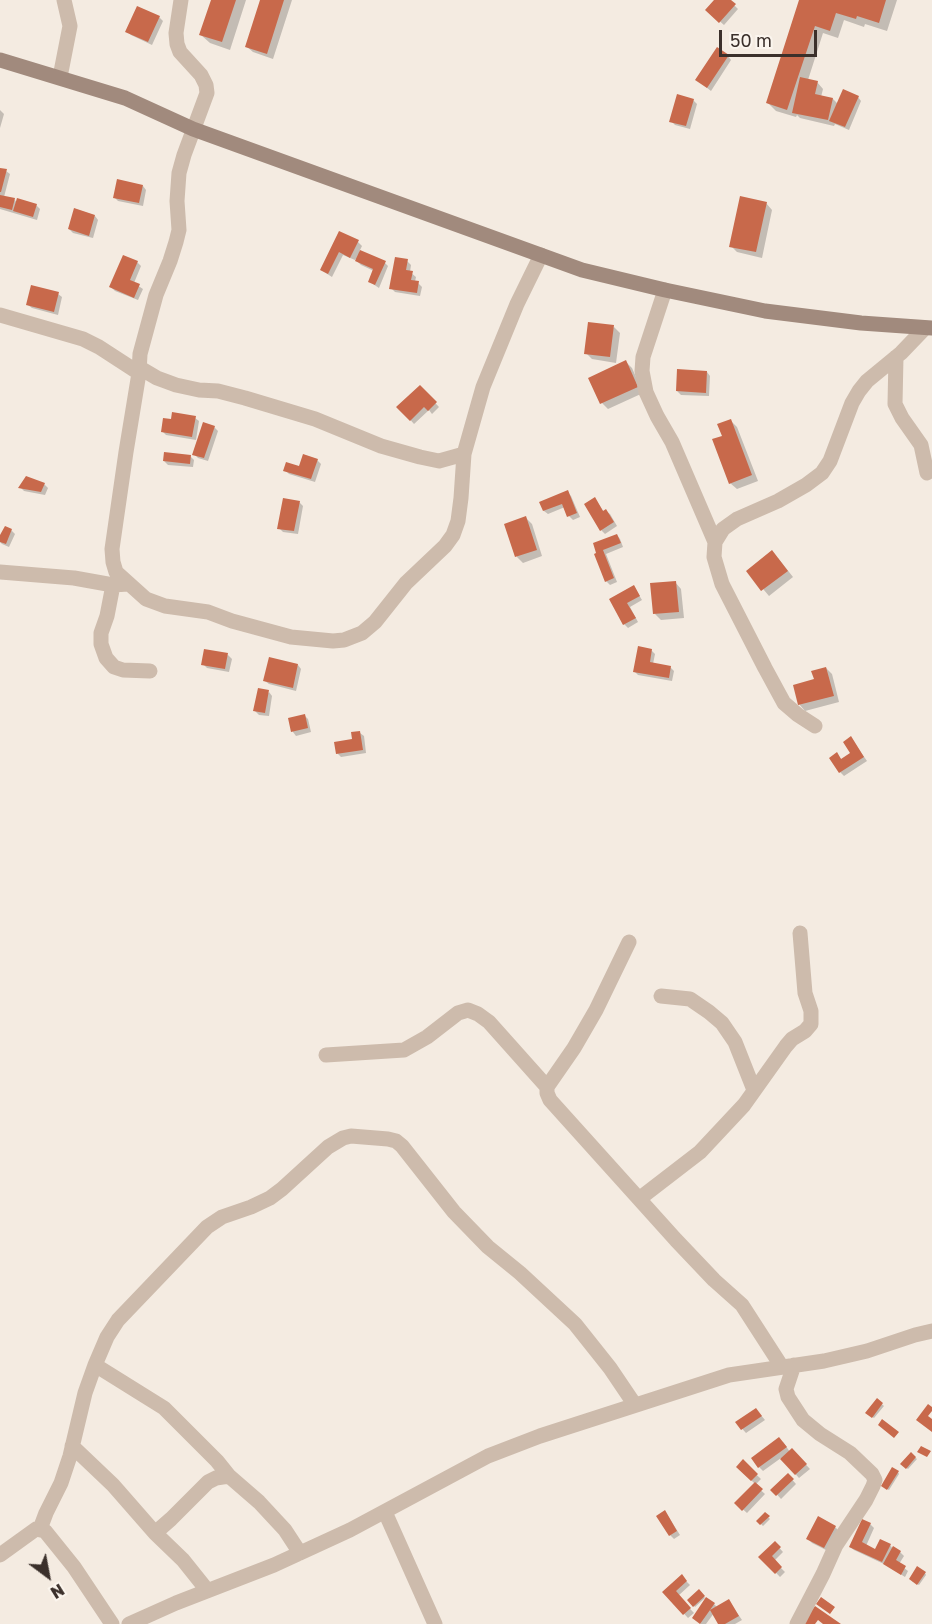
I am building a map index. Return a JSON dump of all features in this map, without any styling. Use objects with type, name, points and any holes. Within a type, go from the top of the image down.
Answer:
[{"type":"main road","points":[[0,60],[126,98],[193,129],[582,270],[765,311],[861,323],[928,328]]},
{"type":"street","points":[[60,77],[70,26],[64,0]]},
{"type":"street","points":[[150,671],[123,670],[114,667],[106,658],[101,644],[101,633],[120,584],[113,562],[112,549],[140,354],[156,295],[177,236],[179,173],[207,93],[201,75],[180,52],[177,44],[176,33],[182,0]]},
{"type":"street","points":[[0,572],[120,584],[146,599],[165,606],[208,612],[291,637],[333,641],[353,638],[362,633],[375,622],[406,583],[438,553],[453,535],[458,521],[464,454],[483,387],[517,304],[541,255]]},
{"type":"street","points":[[665,290],[643,357],[642,370],[646,393],[672,442],[715,542]]},
{"type":"street","points":[[0,315],[83,339],[139,370],[176,385],[218,391],[245,398],[315,419],[381,446],[420,457],[439,461],[464,454]]},
{"type":"street","points":[[815,726],[784,703],[722,584],[714,556],[715,542],[723,530],[737,519],[778,501],[822,473],[830,461],[852,403],[859,391],[867,381],[928,328]]},
{"type":"street","points":[[896,357],[895,404],[921,445],[927,473]]},
{"type":"street","points":[[639,1199],[700,1152],[744,1105],[786,1046],[810,1024],[800,933]]},
{"type":"street","points":[[629,942],[596,1010],[574,1048],[547,1087],[547,1093],[550,1100],[639,1199],[714,1280],[742,1305],[788,1366],[786,1389],[788,1397],[803,1420],[850,1453],[872,1474],[875,1480],[867,1500],[836,1545],[824,1574],[797,1624]]},
{"type":"street","points":[[661,996],[690,999],[722,1023],[735,1042],[754,1090]]},
{"type":"street","points":[[326,1055],[404,1050],[427,1037],[450,1018],[468,1010],[489,1022],[547,1087]]},
{"type":"street","points":[[40,1529],[60,1483],[95,1365],[107,1337],[118,1320],[207,1227],[222,1217],[270,1198],[327,1147],[351,1136],[388,1138],[402,1146],[454,1212],[489,1247],[575,1324],[610,1368],[635,1405]]},
{"type":"street","points":[[129,1624],[207,1590],[274,1565],[385,1512],[488,1456],[540,1436],[729,1375],[824,1361],[867,1351],[932,1331]]},
{"type":"street","points":[[95,1365],[164,1408],[229,1476],[259,1502],[285,1530],[300,1553]]},
{"type":"street","points":[[72,1446],[113,1485],[155,1533],[183,1560],[207,1590]]},
{"type":"street","points":[[155,1533],[208,1482],[229,1476]]},
{"type":"street","points":[[385,1512],[435,1624]]},
{"type":"street","points":[[0,1555],[36,1529],[45,1531],[74,1567],[112,1624]]},
{"type":"building","points":[[211,0],[236,0],[222,42],[199,35]]},
{"type":"building","points":[[260,0],[284,0],[267,54],[245,47]]},
{"type":"building","points":[[714,0],[731,0],[736,4],[719,23],[705,10]]},
{"type":"building","points":[[799,0],[886,0],[879,23],[857,16],[856,19],[836,13],[830,31],[815,26],[787,110],[766,103]]},
{"type":"building","points":[[137,6],[160,16],[148,42],[125,32]]},
{"type":"building","points":[[717,47],[729,55],[707,88],[695,80]]},
{"type":"building","points":[[800,77],[818,81],[815,94],[833,98],[828,120],[792,113]]},
{"type":"building","points":[[843,89],[859,96],[845,127],[829,121]]},
{"type":"building","points":[[677,94],[694,99],[686,126],[669,122]]},
{"type":"building","points":[[0,168],[7,169],[1,192],[0,192]]},
{"type":"building","points":[[117,179],[143,185],[139,203],[113,198]]},
{"type":"building","points":[[0,195],[15,198],[12,210],[0,207]]},
{"type":"building","points":[[740,196],[767,202],[756,252],[729,247]]},
{"type":"building","points":[[17,198],[37,204],[33,217],[13,211]]},
{"type":"building","points":[[74,208],[95,215],[89,236],[68,229]]},
{"type":"building","points":[[339,231],[359,240],[350,258],[339,252],[328,274],[320,270]]},
{"type":"building","points":[[360,250],[386,261],[375,285],[368,282],[373,269],[355,261]]},
{"type":"building","points":[[123,255],[138,261],[130,280],[140,284],[134,298],[109,287]]},
{"type":"building","points":[[395,257],[408,259],[406,270],[413,271],[411,280],[419,281],[417,293],[389,289]]},
{"type":"building","points":[[31,285],[59,292],[54,312],[26,305]]},
{"type":"building","points":[[588,322],[614,325],[610,357],[584,354]]},
{"type":"building","points":[[626,360],[638,387],[600,404],[588,378]]},
{"type":"building","points":[[677,369],[707,371],[706,393],[676,391]]},
{"type":"building","points":[[420,385],[437,402],[428,411],[424,407],[410,421],[396,407]]},
{"type":"building","points":[[172,412],[196,416],[192,437],[161,432],[163,418],[171,419]]},
{"type":"building","points":[[731,419],[752,475],[729,484],[712,439],[722,436],[717,424]]},
{"type":"building","points":[[203,422],[215,426],[204,458],[192,455]]},
{"type":"building","points":[[164,452],[191,455],[190,464],[163,461]]},
{"type":"building","points":[[303,454],[318,459],[311,479],[283,471],[286,462],[299,466]]},
{"type":"building","points":[[26,476],[45,483],[41,492],[18,488]]},
{"type":"building","points":[[568,490],[577,513],[567,517],[562,504],[543,511],[539,502]]},
{"type":"building","points":[[595,497],[603,511],[606,509],[614,522],[600,531],[584,504]]},
{"type":"building","points":[[283,498],[300,501],[294,531],[277,529]]},
{"type":"building","points":[[526,516],[537,550],[515,557],[504,524]]},
{"type":"building","points":[[5,526],[12,529],[6,544],[0,542],[0,535]]},
{"type":"building","points":[[617,534],[621,543],[603,550],[614,578],[605,582],[594,554],[596,553],[593,543]]},
{"type":"building","points":[[772,550],[788,571],[761,591],[746,571]]},
{"type":"building","points":[[676,581],[679,612],[653,614],[650,583]]},
{"type":"building","points":[[634,585],[640,596],[627,603],[636,618],[623,625],[609,599]]},
{"type":"building","points":[[638,646],[652,649],[650,662],[671,666],[669,678],[633,672]]},
{"type":"building","points":[[204,649],[228,653],[225,669],[201,665]]},
{"type":"building","points":[[269,657],[298,664],[293,688],[263,681]]},
{"type":"building","points":[[826,667],[834,696],[798,705],[793,685],[814,679],[811,671]]},
{"type":"building","points":[[258,688],[269,690],[265,713],[253,711]]},
{"type":"building","points":[[305,714],[308,728],[291,732],[288,718]]},
{"type":"building","points":[[360,731],[363,750],[336,754],[334,742],[352,739],[351,732]]},
{"type":"building","points":[[851,736],[864,757],[839,773],[829,758],[837,752],[841,759],[850,753],[843,742]]},
{"type":"building","points":[[877,1398],[883,1403],[872,1418],[865,1413]]},
{"type":"building","points":[[928,1404],[932,1407],[928,1416],[932,1419],[932,1432],[916,1420]]},
{"type":"building","points":[[756,1408],[762,1416],[741,1430],[735,1422]]},
{"type":"building","points":[[882,1419],[899,1432],[894,1438],[878,1425]]},
{"type":"building","points":[[779,1437],[787,1447],[758,1468],[751,1458]]},
{"type":"building","points":[[921,1446],[931,1451],[927,1457],[917,1452]]},
{"type":"building","points":[[792,1448],[807,1464],[795,1475],[780,1459]]},
{"type":"building","points":[[911,1452],[916,1457],[906,1469],[900,1464]]},
{"type":"building","points":[[743,1459],[758,1474],[751,1481],[736,1467]]},
{"type":"building","points":[[892,1467],[899,1471],[887,1490],[881,1486]]},
{"type":"building","points":[[788,1473],[794,1479],[776,1496],[770,1490]]},
{"type":"building","points":[[755,1482],[763,1489],[742,1511],[734,1503]]},
{"type":"building","points":[[665,1510],[677,1531],[669,1536],[656,1516]]},
{"type":"building","points":[[765,1512],[770,1516],[760,1525],[756,1521]]},
{"type":"building","points":[[818,1516],[836,1526],[824,1548],[806,1539]]},
{"type":"building","points":[[862,1519],[871,1523],[862,1542],[875,1549],[880,1539],[891,1544],[882,1562],[849,1547]]},
{"type":"building","points":[[775,1541],[781,1547],[772,1556],[782,1567],[775,1574],[758,1557]]},
{"type":"building","points":[[893,1546],[901,1551],[896,1560],[906,1566],[901,1575],[883,1564]]},
{"type":"building","points":[[917,1566],[926,1572],[917,1585],[909,1579]]},
{"type":"building","points":[[682,1574],[687,1581],[676,1591],[691,1608],[683,1615],[662,1592]]},
{"type":"building","points":[[699,1589],[705,1596],[693,1607],[687,1600]]},
{"type":"building","points":[[706,1597],[715,1603],[700,1624],[692,1618]]},
{"type":"building","points":[[821,1597],[835,1607],[830,1614],[816,1604]]},
{"type":"building","points":[[729,1599],[739,1616],[725,1624],[718,1624],[710,1610]]},
{"type":"building","points":[[815,1606],[841,1624],[823,1624],[818,1620],[815,1624],[802,1624]]}]
